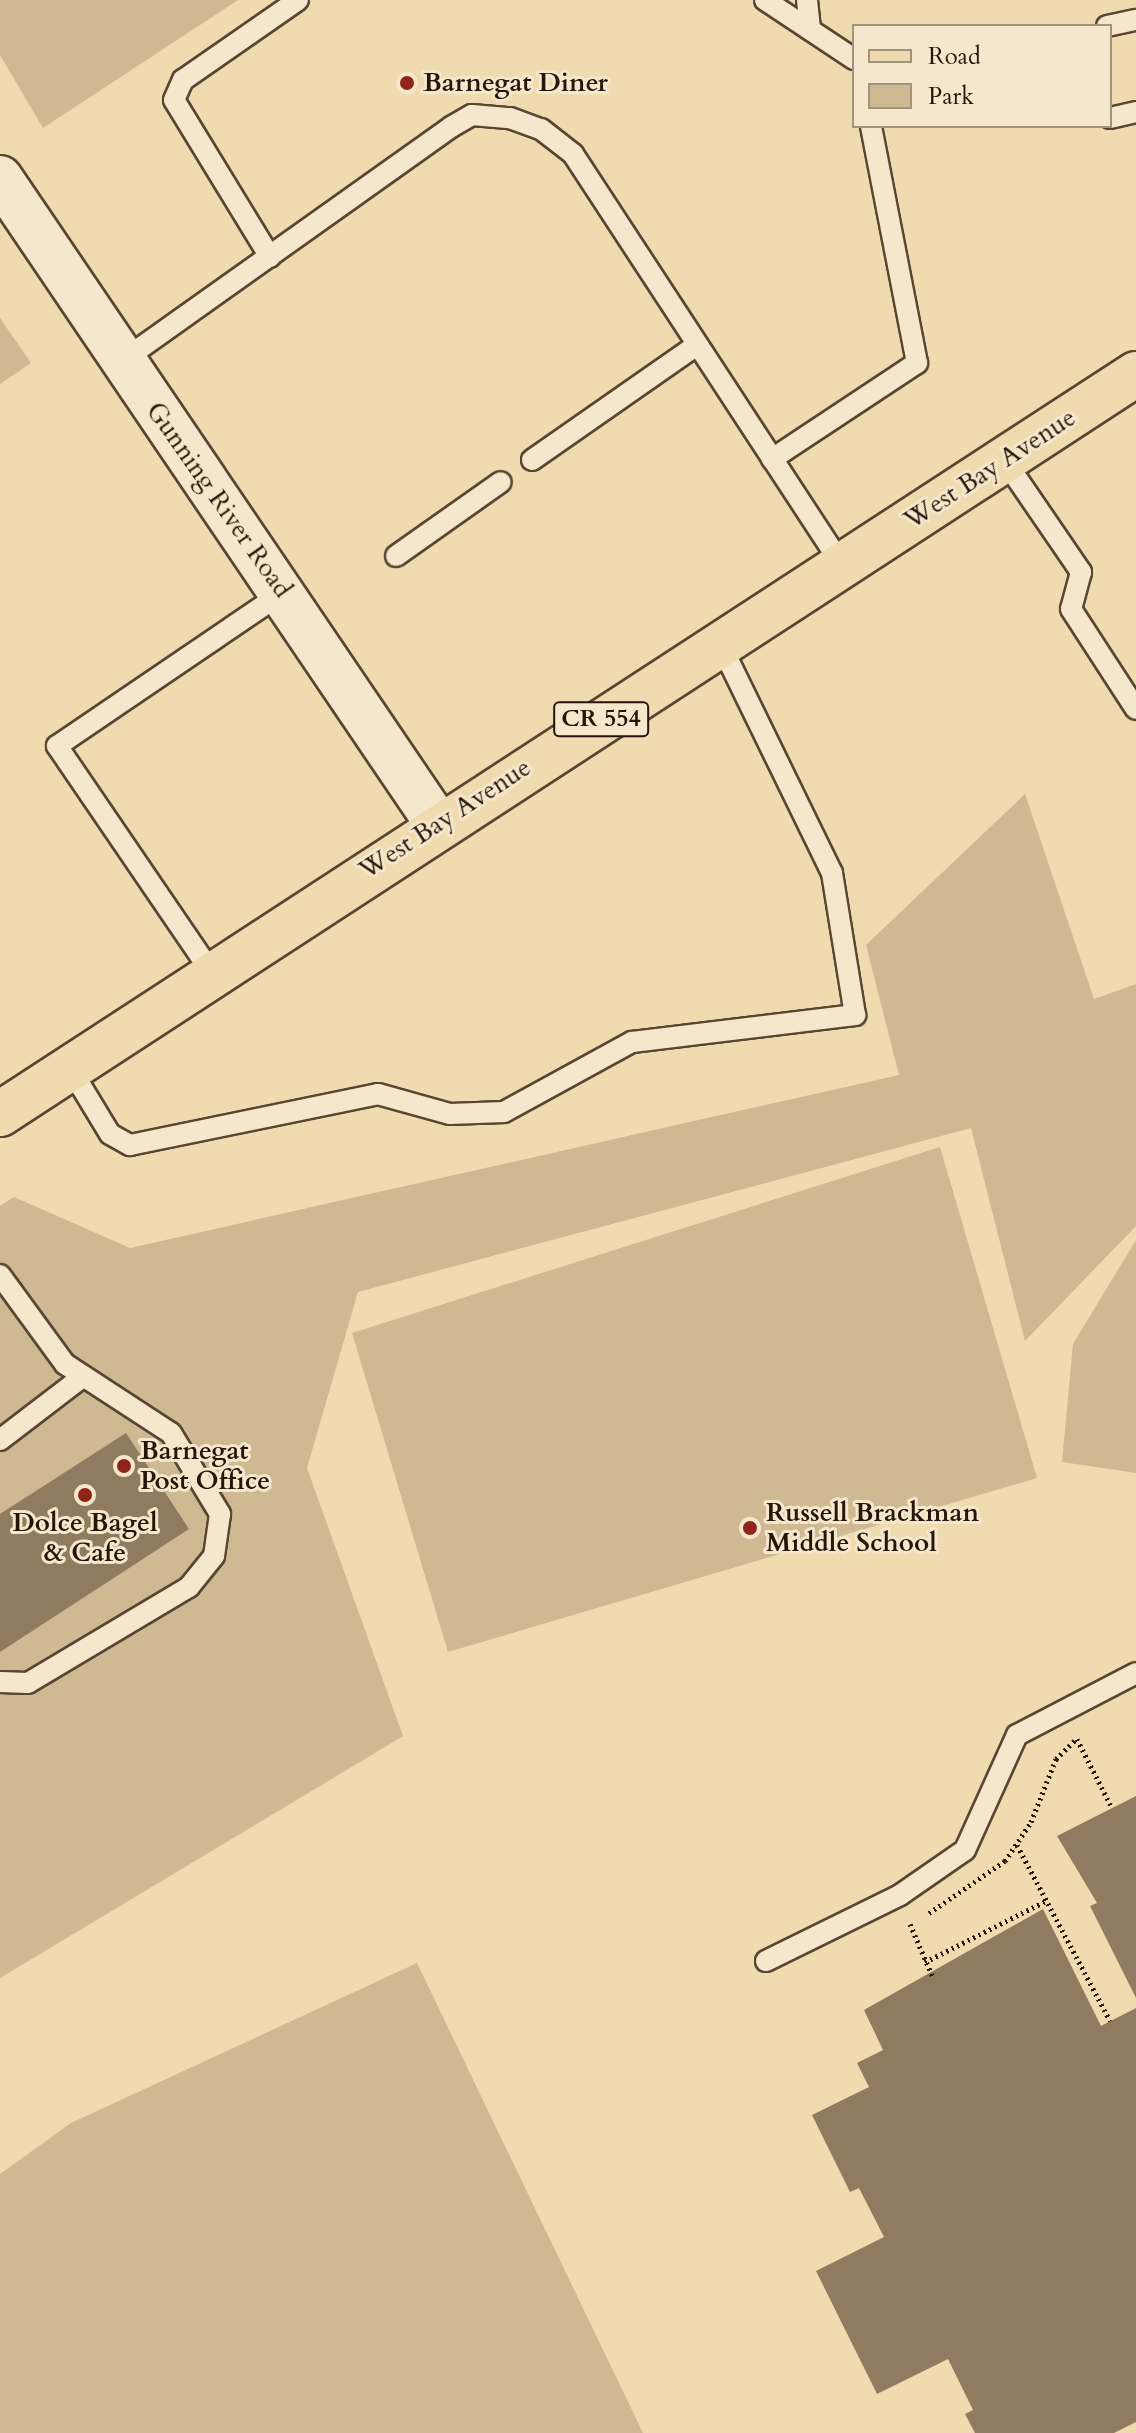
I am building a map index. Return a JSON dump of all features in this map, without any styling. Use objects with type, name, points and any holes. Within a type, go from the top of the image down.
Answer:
[{"type":"main road","name":"West Bay Avenue","points":[[0,1114],[437,823],[1005,461],[1136,374]]},
{"type":"street","name":"Gunning River Road","points":[[0,178],[122,361],[284,592],[437,823]]},
{"type":"lane","points":[[270,257],[174,100],[183,80],[298,0]]},
{"type":"lane","points":[[765,0],[852,58]]},
{"type":"lane","points":[[807,0],[810,30]]},
{"type":"lane","points":[[1112,25],[1136,20]]},
{"type":"lane","points":[[1112,118],[1136,112]]},
{"type":"lane","points":[[122,361],[451,127],[472,115],[510,118],[541,129],[573,154],[842,565]]},
{"type":"lane","points":[[772,459],[917,363],[871,128]]},
{"type":"lane","points":[[532,460],[697,345]]},
{"type":"lane","points":[[1005,461],[1081,572],[1071,609],[1136,709]]},
{"type":"lane","points":[[396,556],[501,482]]},
{"type":"lane","points":[[212,973],[57,746],[284,592]]},
{"type":"lane","points":[[70,1068],[110,1134],[130,1145],[378,1094],[450,1114],[504,1112],[632,1042],[855,1015],[832,873],[720,643]]},
{"type":"lane","points":[[0,1682],[28,1683],[189,1587],[214,1556],[220,1514],[171,1433],[139,1409],[100,1393],[81,1378],[2,1282]]},
{"type":"lane","points":[[0,1440],[81,1378]]},
{"type":"lane","points":[[766,1961],[900,1895],[965,1850],[1017,1735],[1136,1673]]},
{"type":"path","points":[[932,1975],[907,1925],[986,1879],[1017,1845],[1056,1759],[1089,1732]]},
{"type":"path","points":[[1077,1739],[1112,1808]]},
{"type":"path","points":[[1017,1845],[1110,2021]]},
{"type":"path","points":[[925,1962],[1046,1901]]},
{"type":"green space","points":[[0,0],[238,0],[43,128],[0,55]]},
{"type":"green space","points":[[0,318],[31,363],[0,384]]},
{"type":"green space","points":[[1025,794],[1094,999],[1136,984],[1136,1226],[1025,1341],[971,1128],[358,1292],[307,1468],[403,1736],[0,1978],[0,1206],[14,1197],[130,1248],[899,1075],[866,945]]},
{"type":"green space","points":[[940,1147],[1037,1478],[448,1652],[352,1333]]},
{"type":"green space","points":[[1136,1240],[1136,1473],[1062,1462],[1073,1344]]},
{"type":"green space","points":[[417,1963],[643,2433],[0,2433],[0,2174],[71,2123]]},
{"type":"building","points":[[126,1433],[189,1529],[0,1652],[0,1514]]},
{"type":"building","points":[[1136,1796],[1136,1998],[1090,1906],[1097,1903],[1057,1836]]},
{"type":"building","points":[[1043,1909],[1101,2026],[1136,2008],[1136,2422],[1114,2433],[975,2433],[965,2414],[973,2410],[948,2359],[877,2394],[816,2271],[884,2237],[859,2188],[850,2192],[812,2115],[869,2087],[857,2063],[883,2050],[864,2010]]},
{"type":"place","name":"Barnegat Diner","points":[[407,83]]},
{"type":"place","name":"Barnegat Post Office","points":[[124,1466]]},
{"type":"place","name":"Dolce Bagel & Cafe","points":[[85,1495]]},
{"type":"place","name":"Russell Brackman Middle School","points":[[750,1528]]}]
